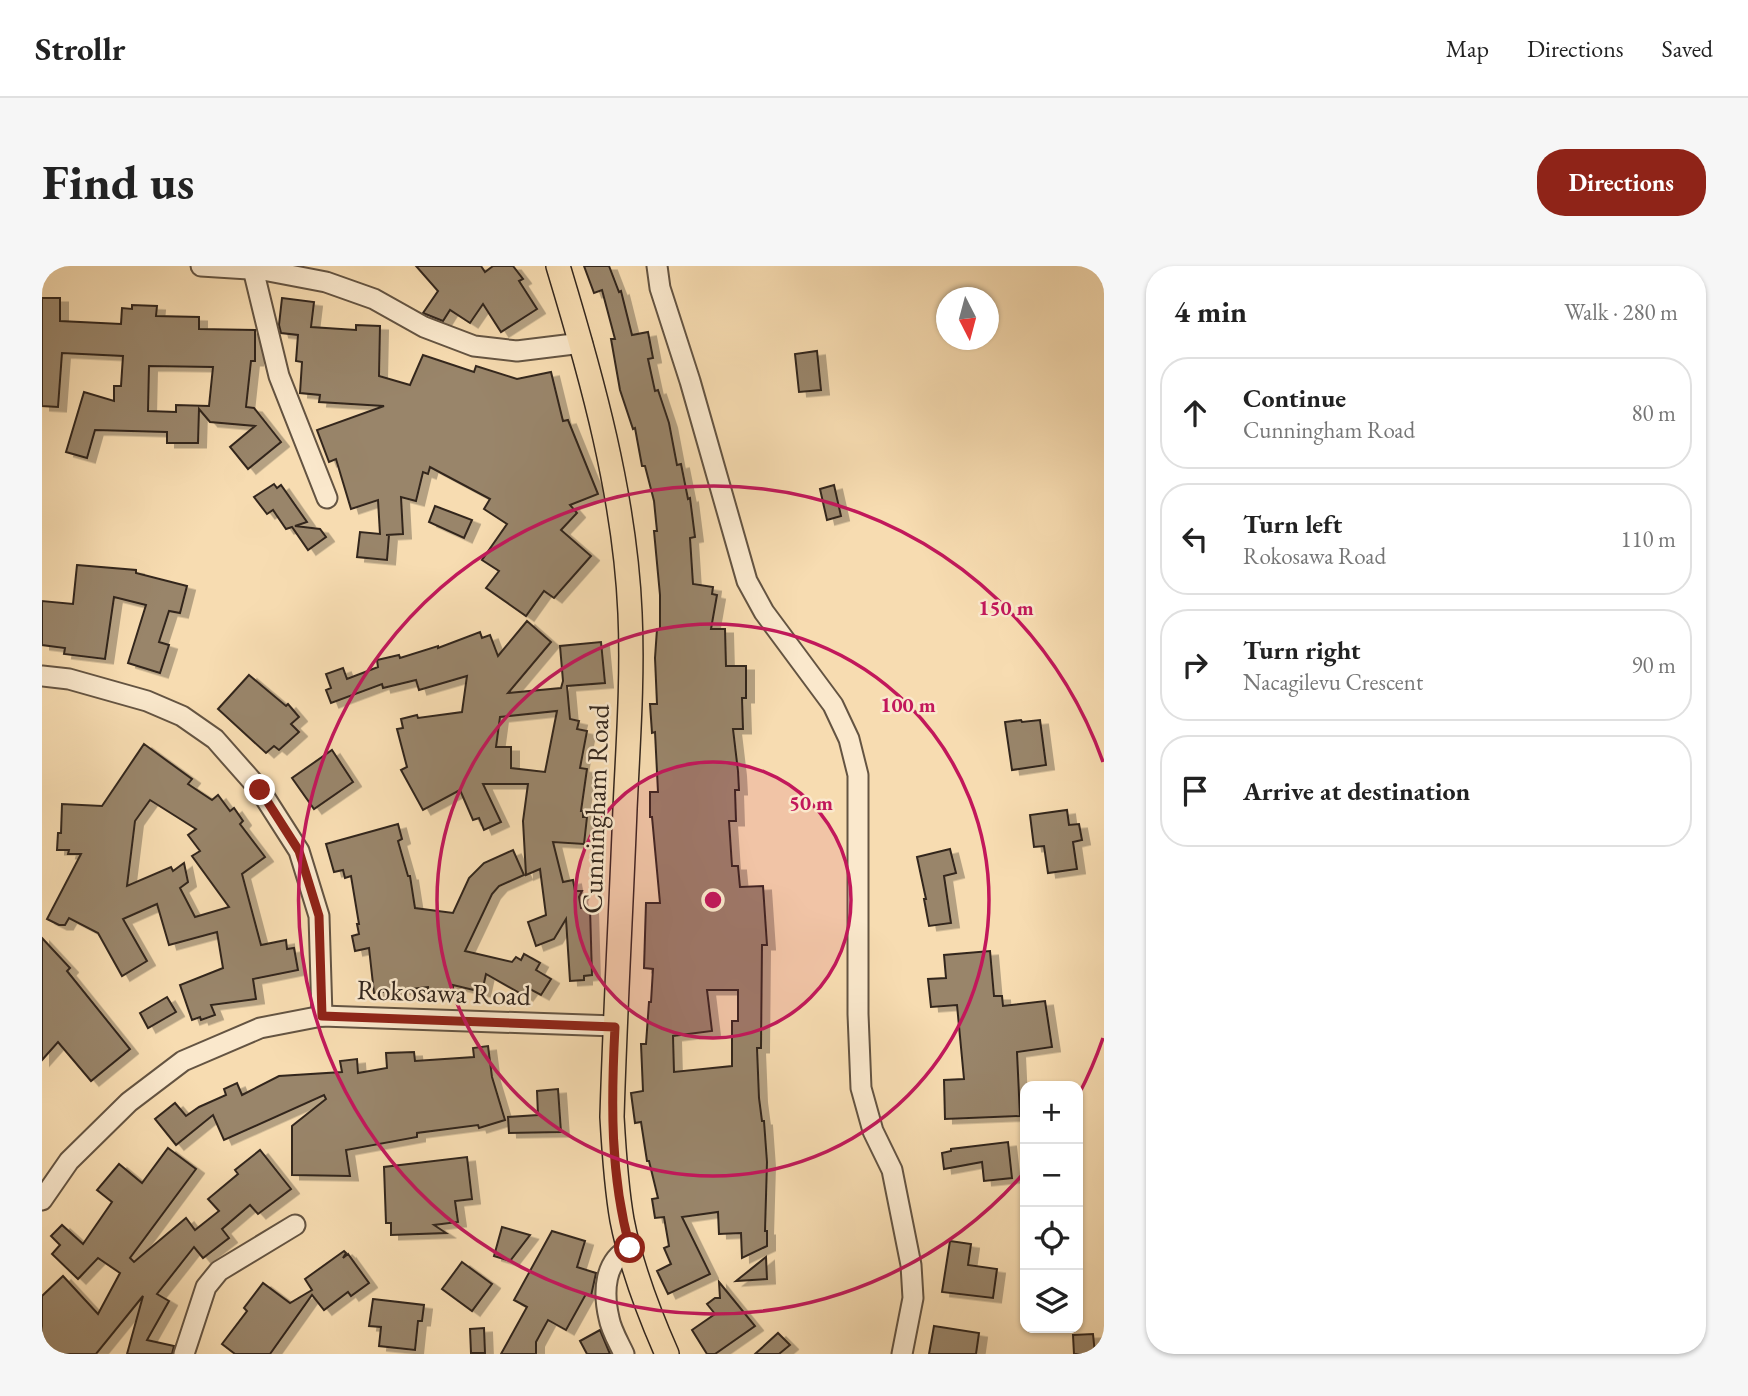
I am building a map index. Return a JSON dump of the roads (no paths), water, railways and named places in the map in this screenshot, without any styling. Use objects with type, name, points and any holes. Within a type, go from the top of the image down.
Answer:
[{"type":"main road","name":"Cunningham Road","points":[[558,266],[582,343],[604,431],[625,558],[630,613],[629,735],[612,1117],[615,1174],[622,1221],[638,1278],[667,1354]]},
{"type":"street","points":[[201,266],[304,277],[348,289],[374,299],[424,327],[474,346],[517,351],[582,343]]},
{"type":"street","points":[[657,266],[660,288],[690,381],[747,581],[764,612],[833,705],[846,730],[855,757],[859,794],[858,1014],[861,1088],[873,1131],[892,1170],[911,1265],[913,1298],[902,1354]]},
{"type":"street","points":[[253,270],[279,376],[327,498]]},
{"type":"street","points":[[42,676],[69,679],[147,701],[182,716],[215,739],[260,790],[299,851],[319,916],[322,1016]]},
{"type":"street","name":"Rokosawa Road","points":[[44,1194],[69,1161],[129,1102],[183,1061],[260,1028],[322,1016],[615,1027]]},
{"type":"street","points":[[184,1354],[206,1287],[219,1271],[295,1225]]},
{"type":"street","points":[[624,1354],[609,1318],[607,1277],[616,1257],[630,1248]]}]
